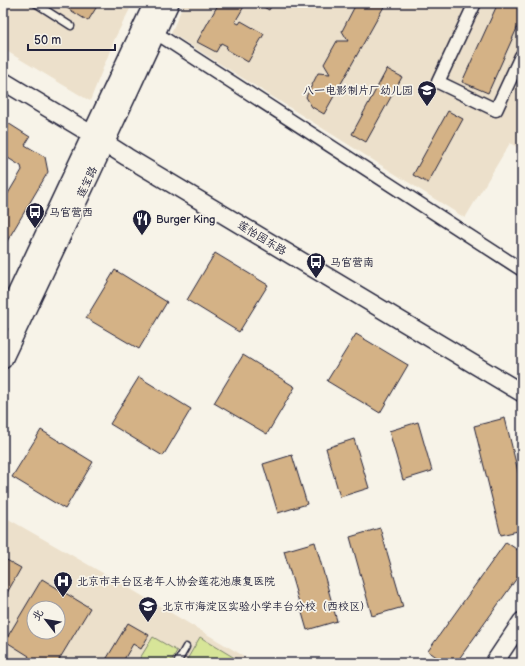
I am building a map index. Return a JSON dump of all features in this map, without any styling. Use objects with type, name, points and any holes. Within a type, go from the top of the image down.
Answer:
[{"type":"main road","name":"莲宝路","points":[[3,360],[91,174],[98,138],[153,3]]},
{"type":"main road","name":"莲宝路","points":[[3,322],[98,138],[156,33],[170,3]]},
{"type":"main road","name":"莲怡园东路","points":[[3,81],[140,165],[522,393]]},
{"type":"main road","points":[[494,663],[522,621]]},
{"type":"street","points":[[475,3],[438,82],[496,110],[521,56]]},
{"type":"street","points":[[156,33],[522,270]]},
{"type":"lane","points":[[35,3],[71,26]]},
{"type":"lane","points":[[177,663],[186,647]]},
{"type":"shaded area","points":[[3,3],[133,3],[115,38],[90,101],[3,49]]},
{"type":"shaded area","points":[[184,3],[522,3],[522,150],[510,143],[465,218],[171,33]]},
{"type":"shaded area","name":"北京市丰台区老年人协会莲花池康复医院","points":[[3,516],[247,658],[244,663],[3,663]]},
{"type":"green space","points":[[153,637],[177,651],[170,663],[137,663]]},
{"type":"green space","points":[[200,637],[238,660],[236,663],[185,663]]},
{"type":"building","points":[[59,3],[99,3],[88,21]]},
{"type":"building","points":[[219,3],[246,3],[235,22],[239,24],[241,21],[264,34],[248,62],[226,49],[227,46],[221,43],[216,52],[197,42]]},
{"type":"building","points":[[256,3],[273,3],[269,10]]},
{"type":"building","points":[[364,3],[386,3],[324,114],[312,107],[306,97],[318,73],[330,74],[324,64],[337,41],[348,41],[342,31],[355,6],[367,7]]},
{"type":"building","points":[[498,3],[522,3],[522,17],[488,93],[462,82]]},
{"type":"building","points":[[387,69],[402,77],[366,142],[352,134]]},
{"type":"building","points":[[448,111],[463,119],[428,183],[413,175]]},
{"type":"building","points":[[3,120],[30,137],[25,145],[45,157],[48,172],[3,248],[3,202],[22,170],[21,166],[3,155]]},
{"type":"building","points":[[215,253],[268,285],[239,332],[187,300]]},
{"type":"building","points":[[115,270],[167,302],[139,349],[86,318]]},
{"type":"building","points":[[356,334],[408,365],[380,413],[327,381]]},
{"type":"building","points":[[243,355],[295,387],[267,434],[214,403]]},
{"type":"building","points":[[139,377],[191,409],[163,456],[110,424]]},
{"type":"building","points":[[505,418],[522,488],[522,530],[501,535],[474,426]]},
{"type":"building","points":[[418,422],[432,471],[403,480],[389,431]]},
{"type":"building","points":[[41,430],[93,462],[65,509],[12,477]]},
{"type":"building","points":[[354,439],[369,488],[340,497],[326,448]]},
{"type":"building","points":[[292,455],[307,504],[278,513],[263,464]]},
{"type":"building","points":[[380,528],[403,607],[372,616],[350,537]]},
{"type":"building","points":[[315,542],[337,621],[307,630],[284,551]]},
{"type":"building","points":[[506,542],[522,553],[522,571],[456,663],[445,663],[428,651]]},
{"type":"building","points":[[3,558],[21,568],[3,600]]},
{"type":"building","points":[[42,579],[90,608],[57,663],[25,663],[29,656],[5,641],[26,606],[26,640],[66,640],[66,600],[29,600]]},
{"type":"building","points":[[128,623],[149,635],[141,649],[133,644],[122,663],[104,663]]},
{"type":"place","name":"八一电影制片厂幼儿园","points":[[427,107]]},
{"type":"place","name":"马官营西","points":[[35,229]]},
{"type":"place","name":"Burger King","points":[[142,236]]},
{"type":"place","name":"马官营南","points":[[316,279]]},
{"type":"place","name":"北京市丰台区老年人协会莲花池康复医院","points":[[63,598]]},
{"type":"place","name":"北京市海淀区实验小学丰台分校（西校区）","points":[[148,623]]}]
